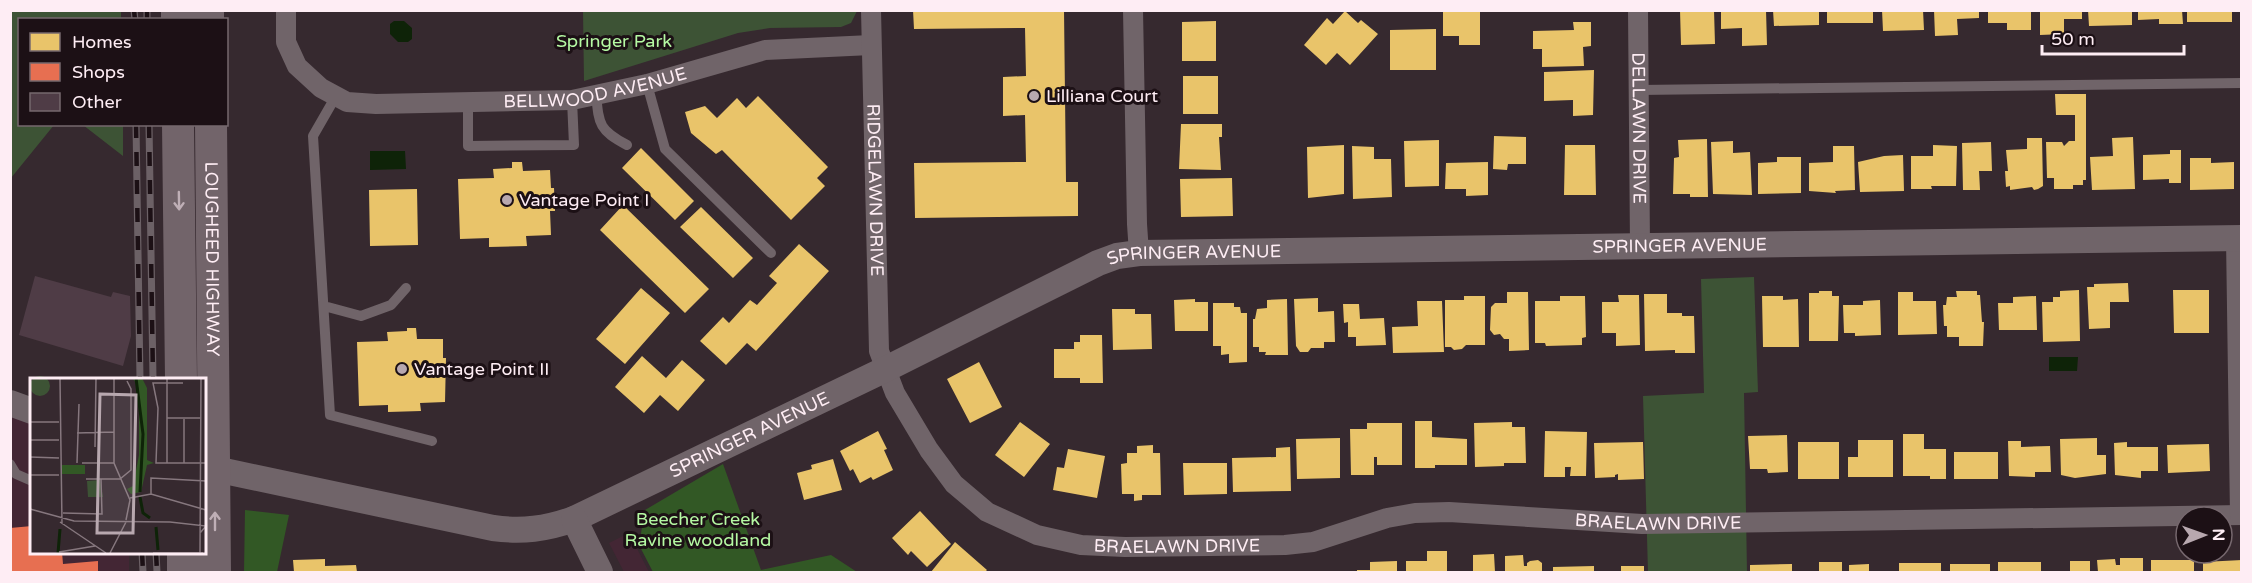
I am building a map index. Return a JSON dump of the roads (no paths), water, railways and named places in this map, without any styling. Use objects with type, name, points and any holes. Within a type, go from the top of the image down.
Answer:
[{"type":"main road","name":"LOUGHEED HIGHWAY","points":[[178,126],[181,378]]},
{"type":"main road","name":"LOUGHEED HIGHWAY","points":[[211,126],[215,573]]},
{"type":"main road","points":[[183,553],[183,573]]},
{"type":"street","points":[[286,10],[286,42],[297,66],[329,92]]},
{"type":"street","name":"RIDGELAWN DRIVE","points":[[871,10],[878,342],[886,369]]},
{"type":"street","points":[[1133,10],[1139,253]]},
{"type":"street","name":"DELLAWN DRIVE","points":[[1638,10],[1640,246]]},
{"type":"street","name":"BELLWOOD AVENUE","points":[[329,92],[347,102],[376,104],[572,100],[647,84],[765,50],[871,45]]},
{"type":"street","name":"SPRINGER AVENUE","points":[[215,469],[493,528],[527,531],[574,519],[886,369],[1098,263],[1117,256],[1139,253],[2239,238]]},
{"type":"street","name":"BRAELAWN DRIVE","points":[[886,369],[895,393],[929,450],[954,484],[987,512],[1037,535],[1081,545],[1125,547],[1285,545],[1313,542],[1387,518],[1415,513],[1449,512],[1642,524],[2241,515],[2239,238]]},
{"type":"street","points":[[10,403],[30,410]]},
{"type":"street","points":[[574,519],[600,573]]},
{"type":"lane","points":[[1639,90],[2241,83]]},
{"type":"lane","points":[[647,84],[665,149],[771,253]]},
{"type":"lane","points":[[329,92],[313,136],[330,415],[432,441]]},
{"type":"lane","points":[[596,94],[598,117],[606,134],[627,145]]},
{"type":"lane","points":[[468,102],[468,146],[574,145],[572,100]]},
{"type":"lane","points":[[324,306],[361,316],[392,305],[406,288]]},
{"type":"lane","points":[[10,464],[16,474],[30,480]]},
{"type":"railway","points":[[134,10],[135,18]]},
{"type":"railway","points":[[147,10],[147,18]]},
{"type":"railway","points":[[136,126],[140,378]]},
{"type":"railway","points":[[149,126],[153,378]]},
{"type":"railway","points":[[142,553],[143,572]]},
{"type":"railway","points":[[156,553],[157,572]]},
{"type":"place","name":"Lilliana Court","points":[[1034,96]]},
{"type":"place","name":"Vantage Point I","points":[[507,200]]},
{"type":"place","name":"Vantage Point II","points":[[402,369]]},
{"type":"park label","name":"Springer Park","points":[[614,41]]},
{"type":"park label","name":"Beecher Creek Ravine woodland","points":[[698,529]]}]
